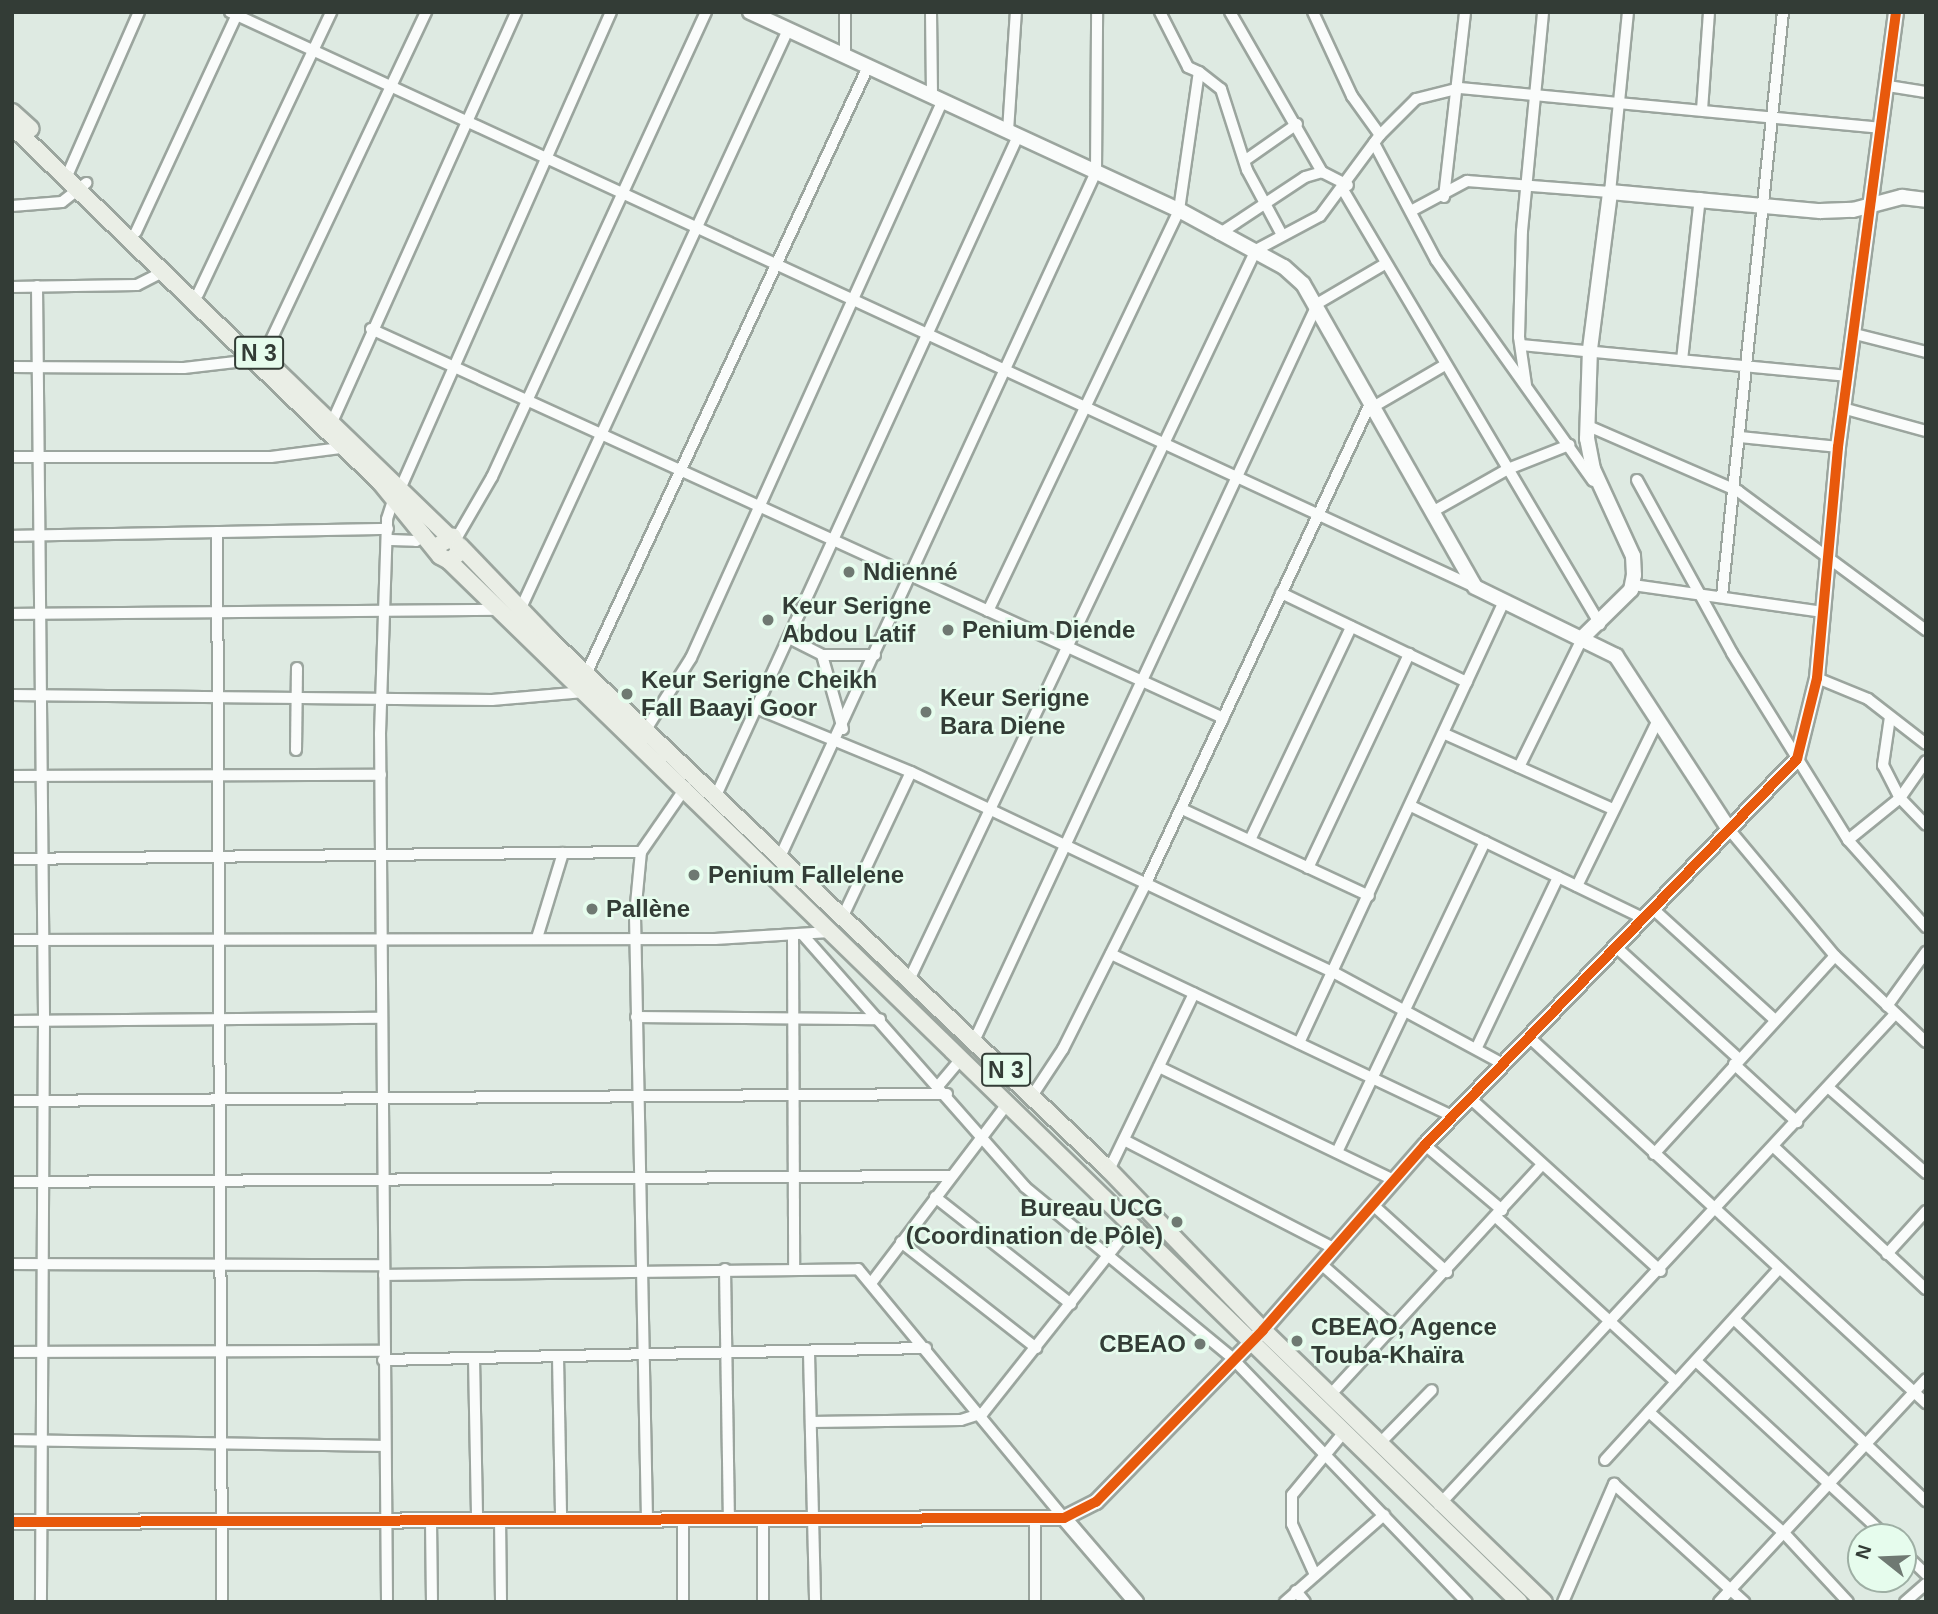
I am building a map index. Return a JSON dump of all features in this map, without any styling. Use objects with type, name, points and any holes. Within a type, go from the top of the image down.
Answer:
[{"type":"main road","name":"N 3","points":[[12,112],[163,272],[258,358],[333,420],[398,493],[426,532],[451,542]]},
{"type":"main road","name":"N 3","points":[[12,126],[69,172]]},
{"type":"main road","name":"N 3","points":[[83,187],[136,232],[198,294],[340,448],[398,493],[587,672],[713,803],[830,932],[1131,1226],[1431,1513],[1519,1602]]},
{"type":"main road","name":"N 3","points":[[451,542],[449,561],[498,610],[686,788],[713,803],[780,857],[842,918],[975,1039],[1109,1170],[1263,1330],[1444,1500],[1544,1602]]},
{"type":"street","points":[[69,172],[139,12]]},
{"type":"street","points":[[198,294],[331,12]]},
{"type":"street","points":[[12,367],[184,368],[258,358],[393,86],[426,12]]},
{"type":"street","points":[[333,420],[371,329],[516,12]]},
{"type":"street","points":[[387,1602],[383,1446],[380,775],[382,611],[391,540],[388,529],[398,493],[451,364],[611,12]]},
{"type":"street","points":[[451,542],[527,398],[706,12]]},
{"type":"street","points":[[750,12],[764,16],[845,57],[1179,210],[1218,234],[1256,250],[1303,284],[1475,587]]},
{"type":"street","points":[[845,12],[845,57]]},
{"type":"street","points":[[645,731],[691,658],[855,298],[937,100],[931,12]]},
{"type":"street","points":[[713,803],[932,334],[1013,133],[1016,12]]},
{"type":"street","points":[[780,857],[837,744],[1096,172],[1097,12]]},
{"type":"street","points":[[1160,12],[1188,67],[1216,79],[1264,202],[1282,235]]},
{"type":"street","points":[[1230,12],[1297,124],[1322,172],[1345,187],[1385,264],[1601,625]]},
{"type":"street","points":[[1313,12],[1352,96],[1377,139],[1436,260],[1569,444],[1607,502],[1633,556],[1633,585],[1601,625],[1583,637],[1519,767]]},
{"type":"street","points":[[1444,197],[1460,88],[1465,12]]},
{"type":"street","points":[[1527,388],[1521,345],[1525,183],[1543,12]]},
{"type":"street","points":[[1607,502],[1586,425],[1590,349],[1610,192],[1628,12]]},
{"type":"street","points":[[1702,110],[1709,12]]},
{"type":"street","points":[[1722,596],[1738,491],[1740,437],[1783,12]]},
{"type":"street","points":[[12,1522],[431,1521],[477,1518],[813,1521],[1064,1518],[1116,1484],[1231,1357],[1263,1330],[1425,1145],[1797,759],[1816,678],[1825,559],[1838,447],[1846,409],[1896,12]]},
{"type":"street","points":[[136,232],[235,13],[314,48],[776,260],[1007,372],[1163,439],[1320,512],[1503,603],[1583,637],[1629,670],[1728,828],[1835,956],[1926,1042]]},
{"type":"street","points":[[521,608],[605,434],[788,30]]},
{"type":"street","points":[[587,672],[776,260],[868,67]]},
{"type":"street","points":[[988,611],[1179,210],[1199,72]]},
{"type":"street","points":[[1888,86],[1926,92]]},
{"type":"street","points":[[909,980],[1064,646],[1256,250],[1320,216],[1345,187],[1348,175],[1377,139],[1416,99],[1460,88],[1882,128]]},
{"type":"street","points":[[1247,159],[1297,124]]},
{"type":"street","points":[[1218,234],[1264,202],[1322,172]]},
{"type":"street","points":[[1411,211],[1444,197],[1467,181],[1525,183],[1765,206],[1872,206],[1902,197],[1926,200]]},
{"type":"street","points":[[12,206],[62,202],[83,187]]},
{"type":"street","points":[[1682,360],[1700,198]]},
{"type":"street","points":[[975,1039],[1316,306],[1385,264]]},
{"type":"street","points":[[12,287],[137,285],[163,272]]},
{"type":"street","points":[[37,286],[44,1020],[41,1602]]},
{"type":"street","points":[[371,329],[682,468],[835,542],[1223,718]]},
{"type":"street","points":[[1854,334],[1926,352]]},
{"type":"street","points":[[1521,345],[1590,349],[1849,376]]},
{"type":"street","points":[[1032,1096],[1111,954],[1146,883],[1371,405],[1446,365]]},
{"type":"street","points":[[1846,409],[1926,431]]},
{"type":"street","points":[[1586,425],[1738,491],[1825,559],[1926,630]]},
{"type":"street","points":[[1740,437],[1838,447]]},
{"type":"street","points":[[1432,512],[1507,469],[1569,444]]},
{"type":"street","points":[[12,457],[271,457],[340,448]]},
{"type":"street","points":[[1637,480],[1699,594],[1849,841],[1926,927]]},
{"type":"street","points":[[12,536],[388,529]]},
{"type":"street","points":[[217,532],[221,1265],[219,1444],[222,1602]]},
{"type":"street","points":[[391,540],[416,541],[426,532]]},
{"type":"street","points":[[1633,585],[1823,612]]},
{"type":"street","points":[[1281,593],[1467,682]]},
{"type":"street","points":[[1299,1043],[1445,734],[1503,603]]},
{"type":"street","points":[[12,614],[498,610]]},
{"type":"street","points":[[1251,840],[1351,627]]},
{"type":"street","points":[[791,639],[822,655],[875,655]]},
{"type":"street","points":[[1308,868],[1409,654]]},
{"type":"street","points":[[822,655],[843,729]]},
{"type":"street","points":[[296,750],[297,668]]},
{"type":"street","points":[[1816,678],[1848,688],[1926,744]]},
{"type":"street","points":[[12,695],[492,700],[584,692]]},
{"type":"street","points":[[758,709],[837,744],[911,772],[1334,972],[1478,1045],[1503,1063]]},
{"type":"street","points":[[1890,717],[1883,765],[1900,798],[1926,825]]},
{"type":"street","points":[[1577,886],[1658,720]]},
{"type":"street","points":[[1445,734],[1614,809]]},
{"type":"street","points":[[1849,841],[1900,798],[1926,761]]},
{"type":"street","points":[[842,918],[911,772]]},
{"type":"street","points":[[12,776],[380,775]]},
{"type":"street","points":[[647,1519],[641,1355],[641,1178],[636,1017],[641,852],[686,788]]},
{"type":"street","points":[[1411,806],[1577,886],[1648,913],[1775,1020]]},
{"type":"street","points":[[1182,808],[1369,896]]},
{"type":"street","points":[[1337,1152],[1485,842]]},
{"type":"street","points":[[12,859],[381,858],[641,852]]},
{"type":"street","points":[[537,938],[563,853]]},
{"type":"street","points":[[1478,1045],[1558,877]]},
{"type":"street","points":[[12,940],[537,938],[798,935],[830,932]]},
{"type":"street","points":[[794,1268],[792,1018],[798,935]]},
{"type":"street","points":[[798,935],[880,1019],[947,1094],[978,1140],[1025,1187],[1111,1253],[1231,1357],[1467,1602]]},
{"type":"street","points":[[1616,947],[1797,1122]]},
{"type":"street","points":[[1887,1006],[1926,952]]},
{"type":"street","points":[[1111,954],[1454,1117]]},
{"type":"street","points":[[1654,1154],[1835,956]]},
{"type":"street","points":[[1109,1170],[1194,993]]},
{"type":"street","points":[[1431,1513],[1613,1323],[1895,1014]]},
{"type":"street","points":[[12,1021],[220,1017],[381,1018]]},
{"type":"street","points":[[636,1017],[880,1019]]},
{"type":"street","points":[[1530,1038],[1926,1403]]},
{"type":"street","points":[[939,1085],[961,1059]]},
{"type":"street","points":[[1159,1067],[1394,1180]]},
{"type":"street","points":[[1829,1088],[1926,1173]]},
{"type":"street","points":[[12,1101],[383,1101],[947,1094]]},
{"type":"street","points":[[1471,1098],[1661,1271]]},
{"type":"street","points":[[872,1282],[1007,1104]]},
{"type":"street","points":[[1124,1140],[1333,1248]]},
{"type":"street","points":[[1425,1145],[1676,1381]]},
{"type":"street","points":[[1774,1147],[1926,1289]]},
{"type":"street","points":[[1332,1393],[1447,1272],[1542,1165]]},
{"type":"street","points":[[12,1182],[383,1182],[952,1176]]},
{"type":"street","points":[[934,1197],[1071,1304]]},
{"type":"street","points":[[1373,1205],[1447,1272]]},
{"type":"street","points":[[1887,1254],[1926,1211]]},
{"type":"street","points":[[811,1422],[961,1420],[983,1413],[1131,1226]]},
{"type":"street","points":[[901,1242],[1036,1348]]},
{"type":"street","points":[[1320,1263],[1394,1328]]},
{"type":"street","points":[[12,1264],[221,1265],[641,1274],[725,1269],[854,1268],[872,1282],[983,1413],[1064,1518],[1136,1602]]},
{"type":"street","points":[[725,1269],[729,1521]]},
{"type":"street","points":[[1605,1460],[1779,1269]]},
{"type":"street","points":[[1734,1320],[1926,1501]]},
{"type":"street","points":[[12,1352],[220,1351],[474,1358],[727,1355],[926,1348]]},
{"type":"street","points":[[809,1353],[815,1602]]},
{"type":"street","points":[[558,1357],[561,1518]]},
{"type":"street","points":[[474,1358],[477,1518]]},
{"type":"street","points":[[1696,1361],[1872,1523]]},
{"type":"street","points":[[1719,1602],[1926,1379]]},
{"type":"street","points":[[1382,1441],[1432,1390]]},
{"type":"street","points":[[1649,1412],[1784,1533],[1847,1602]]},
{"type":"street","points":[[1315,1575],[1290,1507],[1299,1481],[1345,1431]]},
{"type":"street","points":[[12,1440],[383,1446]]},
{"type":"street","points":[[1563,1602],[1614,1484],[1744,1602]]},
{"type":"street","points":[[1285,1602],[1384,1515]]},
{"type":"street","points":[[1035,1517],[1035,1602]]},
{"type":"street","points":[[500,1518],[501,1602]]},
{"type":"street","points":[[683,1520],[683,1602]]},
{"type":"street","points":[[431,1521],[432,1602]]},
{"type":"street","points":[[763,1521],[763,1602]]},
{"type":"street","points":[[1905,1602],[1926,1584]]},
{"type":"street","points":[[1296,1591],[1305,1602]]},
{"type":"cycle path","points":[[12,1522],[1064,1518],[1096,1502],[1263,1330],[1425,1145],[1797,759],[1817,678],[1838,447],[1896,12]]},
{"type":"place","name":"Ndienné","points":[[849,572]]},
{"type":"place","name":"Keur Serigne Abdou Latif","points":[[768,620]]},
{"type":"place","name":"Penium Diende","points":[[948,630]]},
{"type":"place","name":"Keur Serigne Cheikh Fall Baayi Goor","points":[[627,694]]},
{"type":"place","name":"Keur Serigne Bara Diene","points":[[926,712]]},
{"type":"place","name":"Penium Fallelene","points":[[694,875]]},
{"type":"place","name":"Pallène","points":[[592,909]]},
{"type":"place","name":"Bureau UCG (Coordination de Pôle)","points":[[1177,1222]]},
{"type":"place","name":"CBEAO, Agence Touba-Khaïra","points":[[1297,1341]]},
{"type":"place","name":"CBEAO","points":[[1200,1344]]}]
